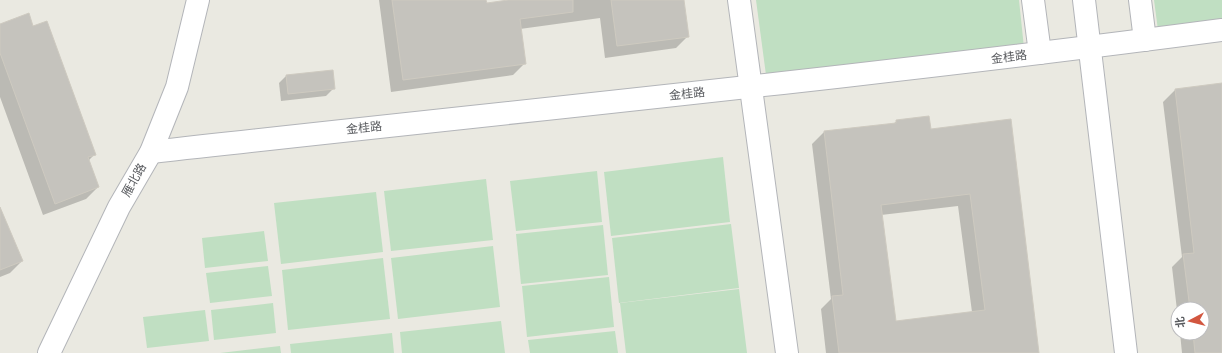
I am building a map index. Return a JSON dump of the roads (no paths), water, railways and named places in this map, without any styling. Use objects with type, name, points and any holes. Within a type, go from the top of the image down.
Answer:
[{"type":"street","name":"雁北路","points":[[49,353],[120,207],[151,152],[177,87],[198,0]]},
{"type":"street","points":[[739,0],[787,353]]},
{"type":"street","points":[[1033,0],[1040,53]]},
{"type":"street","points":[[1084,0],[1126,353]]},
{"type":"street","points":[[1140,0],[1145,40]]},
{"type":"street","name":"金桂路","points":[[151,152],[752,87],[1222,30]]}]
